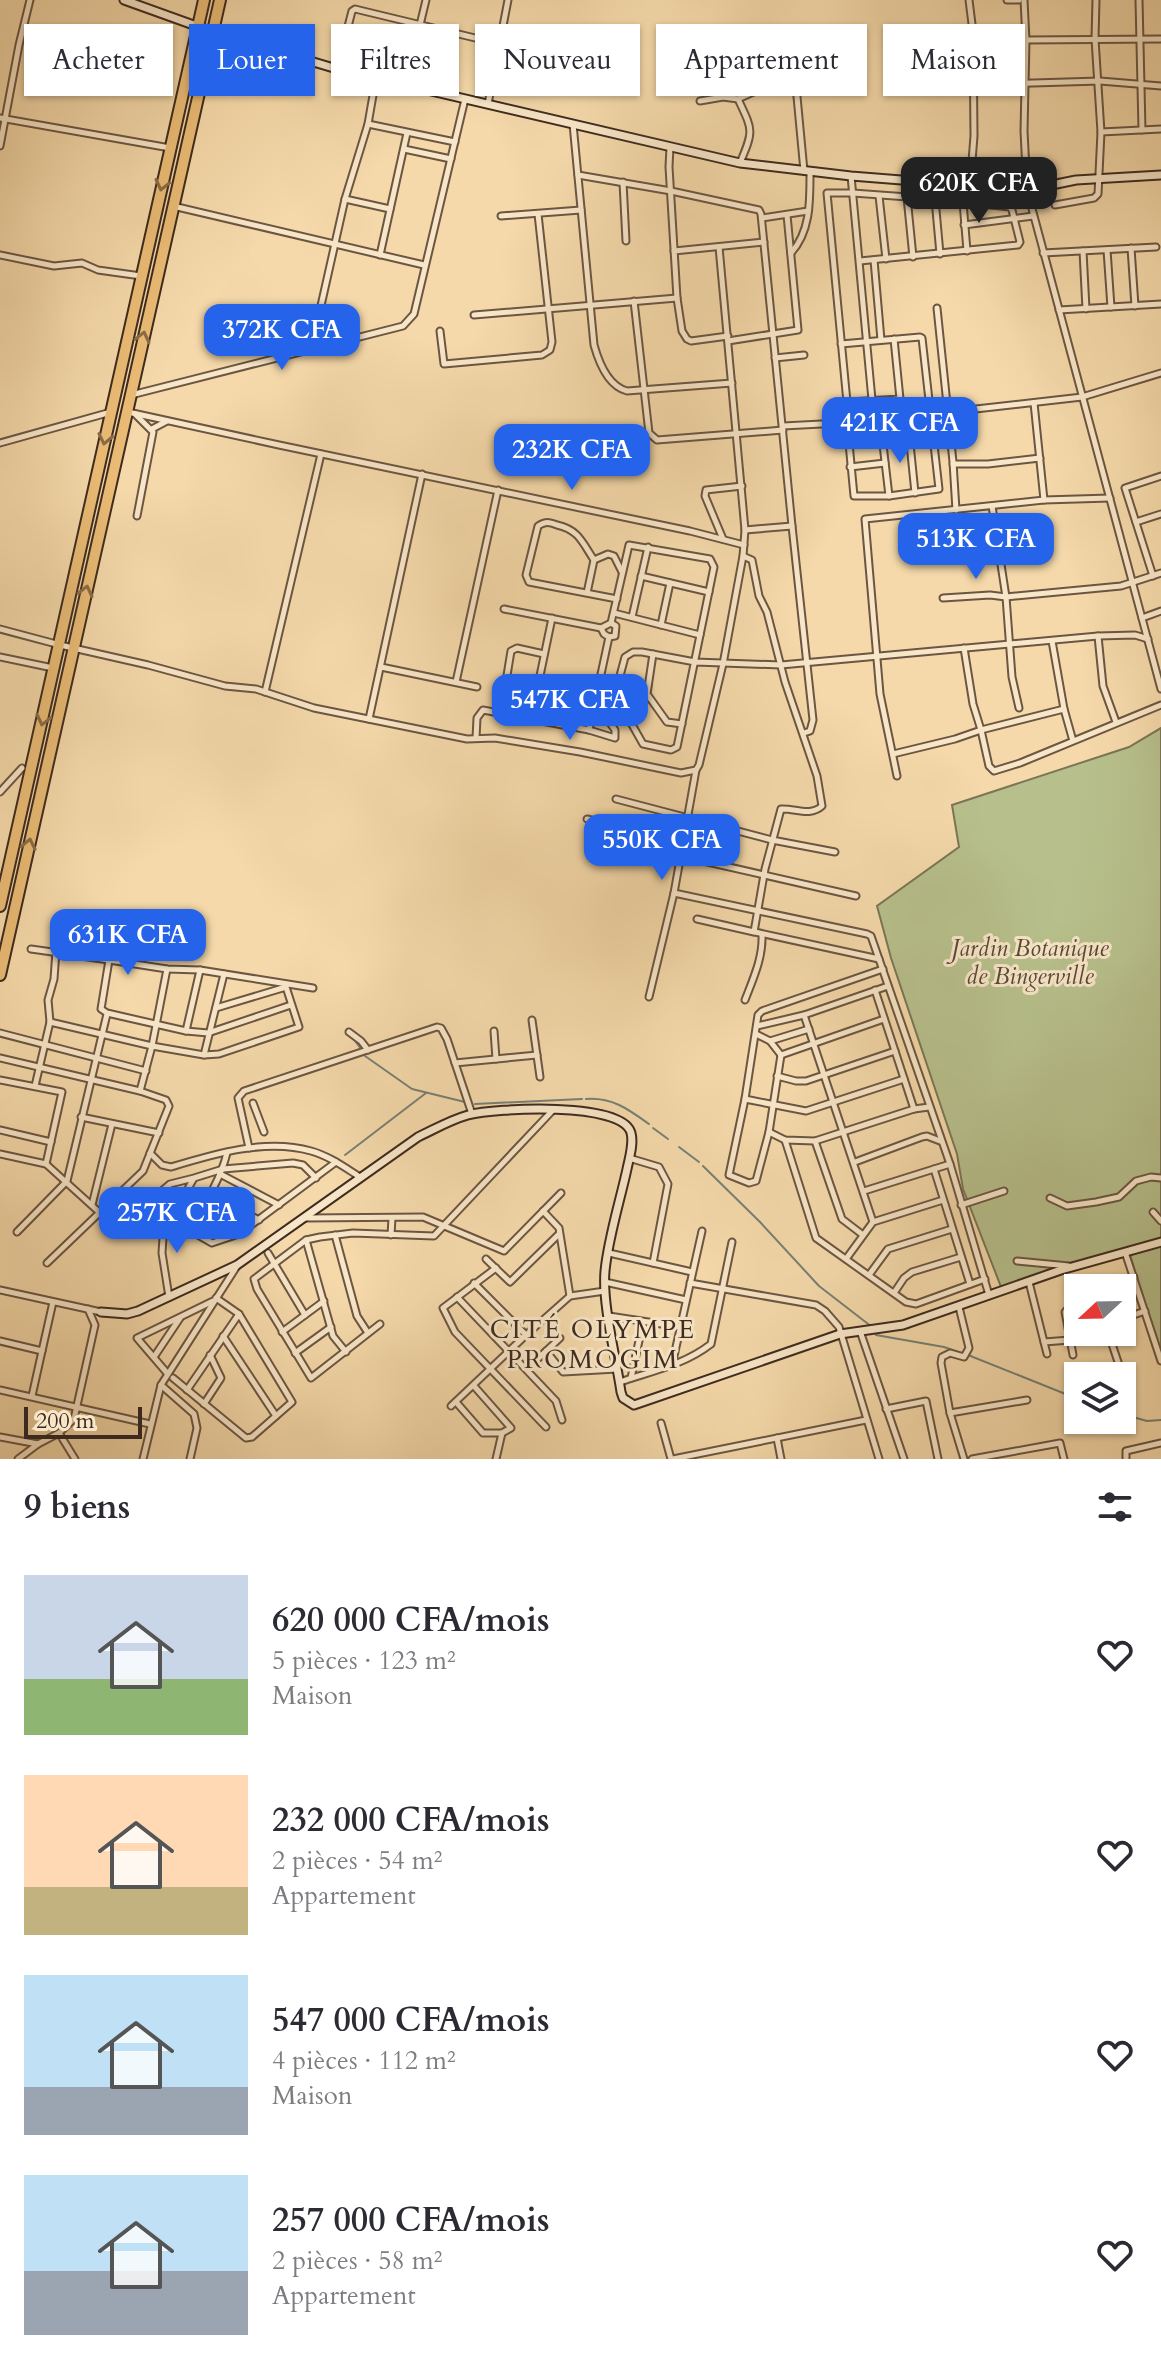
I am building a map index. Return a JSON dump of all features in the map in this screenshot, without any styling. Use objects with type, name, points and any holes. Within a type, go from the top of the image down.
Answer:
[{"type":"highway","points":[[199,24],[204,0]]},
{"type":"highway","points":[[215,24],[220,0]]},
{"type":"highway","points":[[0,906],[189,66]]},
{"type":"highway","points":[[0,975],[73,648],[130,412],[130,396],[198,96]]},
{"type":"street","points":[[0,146],[2,119],[30,0]]},
{"type":"street","points":[[124,0],[190,24]]},
{"type":"street","points":[[420,24],[426,0]]},
{"type":"street","points":[[504,24],[508,0]]},
{"type":"street","points":[[969,0],[972,24]]},
{"type":"street","points":[[1007,0],[1022,0],[1026,40],[1024,131],[1027,190],[1132,583],[1158,663],[1161,689]]},
{"type":"street","points":[[1055,205],[1097,196],[1101,132],[1095,39],[1096,0]]},
{"type":"street","points":[[1139,0],[1142,130]]},
{"type":"street","points":[[349,24],[352,11],[363,9],[416,24]]},
{"type":"street","points":[[1026,40],[1161,39]]},
{"type":"street","points":[[700,101],[723,97],[738,99],[787,77],[793,79],[810,198],[803,235],[790,253]]},
{"type":"street","points":[[1026,85],[1100,81],[1161,86]]},
{"type":"street","points":[[311,350],[345,199],[373,96]]},
{"type":"street","points":[[457,96],[740,163],[807,172],[1027,190],[1061,182],[1161,175]]},
{"type":"street","points":[[488,104],[490,96]]},
{"type":"street","points":[[970,186],[974,136],[972,96]]},
{"type":"street","points":[[130,396],[403,326],[414,314],[465,98]]},
{"type":"street","points":[[738,99],[751,127],[740,163]]},
{"type":"street","points":[[2,119],[170,148]]},
{"type":"street","points":[[368,124],[455,142]]},
{"type":"street","points":[[573,124],[594,345],[608,376],[620,389],[627,391],[732,383]]},
{"type":"street","points":[[1101,132],[1161,129]]},
{"type":"street","points":[[380,255],[407,133]]},
{"type":"street","points":[[670,147],[677,298],[682,331],[687,339],[728,339],[798,330],[787,215]]},
{"type":"street","points":[[404,149],[451,159]]},
{"type":"street","points":[[578,175],[759,210],[813,720],[810,731],[804,733]]},
{"type":"street","points":[[851,176],[874,421]]},
{"type":"street","points":[[623,182],[626,241]]},
{"type":"street","points":[[860,261],[1020,244],[1010,207],[853,193],[830,192],[826,196],[846,401],[900,399],[894,339]]},
{"type":"street","points":[[879,196],[886,259]]},
{"type":"street","points":[[907,197],[913,257]]},
{"type":"street","points":[[345,199],[390,209]]},
{"type":"street","points":[[935,199],[940,254]]},
{"type":"street","points":[[963,202],[967,251]]},
{"type":"street","points":[[173,206],[424,265]]},
{"type":"street","points":[[501,216],[581,210]]},
{"type":"street","points":[[762,218],[808,211]]},
{"type":"street","points":[[440,331],[444,364],[542,355],[550,350],[552,342],[538,214]]},
{"type":"street","points":[[964,225],[1033,216]]},
{"type":"street","points":[[674,251],[764,242]]},
{"type":"street","points":[[649,997],[674,893],[696,770],[723,664],[743,556],[745,530],[738,434],[719,247]]},
{"type":"street","points":[[1043,253],[1156,247]]},
{"type":"street","points":[[1131,248],[1135,306]]},
{"type":"street","points":[[1107,250],[1111,307]]},
{"type":"street","points":[[1083,251],[1086,309]]},
{"type":"street","points":[[0,255],[54,266],[82,263],[98,270],[142,276]]},
{"type":"street","points":[[874,260],[881,340]]},
{"type":"street","points":[[474,315],[677,298]]},
{"type":"street","points":[[634,301],[649,433],[657,440],[874,421],[1082,397],[1161,373]]},
{"type":"street","points":[[1059,310],[1161,304]]},
{"type":"street","points":[[937,308],[956,510]]},
{"type":"street","points":[[841,344],[920,337],[924,340],[939,489],[889,496],[854,496],[847,422]]},
{"type":"street","points":[[775,358],[804,355]]},
{"type":"street","points":[[1034,403],[1044,500]]},
{"type":"street","points":[[0,443],[111,412]]},
{"type":"street","points":[[130,412],[744,545]]},
{"type":"street","points":[[130,412],[152,429]]},
{"type":"street","points":[[152,429],[167,421]]},
{"type":"street","points":[[137,516],[152,429]]},
{"type":"street","points":[[847,440],[909,434],[915,493]]},
{"type":"street","points":[[882,436],[889,496]]},
{"type":"street","points":[[265,692],[321,454]]},
{"type":"street","points":[[953,464],[988,464],[1040,458]]},
{"type":"street","points":[[850,467],[885,463]]},
{"type":"street","points":[[369,719],[422,474]]},
{"type":"street","points":[[1153,576],[1125,488],[1161,476]]},
{"type":"street","points":[[723,539],[705,496],[706,490],[742,486]]},
{"type":"street","points":[[456,682],[498,490]]},
{"type":"street","points":[[897,776],[880,694],[864,521],[867,518],[1044,500],[1110,498]]},
{"type":"street","points":[[992,506],[1006,597],[1012,677],[1019,708]]},
{"type":"street","points":[[1136,522],[1161,514]]},
{"type":"street","points":[[587,593],[594,560],[577,533],[546,522],[538,526],[526,575],[529,582],[617,599]]},
{"type":"street","points":[[745,530],[792,526]]},
{"type":"street","points":[[601,628],[611,623],[627,546],[632,544],[710,559],[714,567],[695,662],[682,724],[674,749],[646,746],[624,713],[616,692],[625,657],[637,651],[695,662],[781,665],[1098,636],[1135,635],[1148,639]]},
{"type":"street","points":[[632,617],[648,547]]},
{"type":"street","points":[[594,560],[608,554],[614,556],[622,573]]},
{"type":"street","points":[[743,556],[752,560],[757,591],[767,612],[804,733],[822,806],[812,812],[781,809],[764,874],[754,932]]},
{"type":"street","points":[[943,598],[1006,597],[1121,586],[1161,573]]},
{"type":"street","points":[[641,576],[709,592]]},
{"type":"street","points":[[661,625],[670,583]]},
{"type":"street","points":[[504,609],[601,628],[609,637]]},
{"type":"street","points":[[1142,618],[1161,611]]},
{"type":"street","points":[[614,613],[700,635]]},
{"type":"street","points":[[531,719],[552,618]]},
{"type":"street","points":[[609,637],[617,632],[616,626],[611,623]]},
{"type":"street","points":[[0,629],[225,686],[265,692],[314,708],[467,739],[495,738],[681,773],[696,770]]},
{"type":"street","points":[[1098,636],[1103,686],[1116,722]]},
{"type":"street","points":[[589,730],[609,637]]},
{"type":"street","points":[[1052,641],[1073,741]]},
{"type":"street","points":[[501,712],[511,651],[517,648],[544,654]]},
{"type":"street","points":[[964,648],[973,704],[989,766],[994,771],[1161,705]]},
{"type":"street","points":[[653,654],[647,694],[667,722],[682,724]]},
{"type":"street","points":[[0,657],[54,669]]},
{"type":"street","points":[[381,667],[477,687]]},
{"type":"street","points":[[476,738],[477,718],[480,712],[487,710],[615,738],[615,730],[595,702]]},
{"type":"street","points":[[893,754],[1064,709]]},
{"type":"street","points":[[609,721],[624,713]]},
{"type":"street","points":[[0,792],[22,768]]},
{"type":"street","points":[[616,799],[772,840],[835,852]]},
{"type":"street","points":[[587,819],[683,842]]},
{"type":"street","points":[[681,856],[856,896]]},
{"type":"street","points":[[674,893],[871,936],[950,1164],[989,1296]]},
{"type":"street","points":[[697,919],[879,959]]},
{"type":"street","points":[[745,1000],[757,969],[762,935]]},
{"type":"street","points":[[31,949],[313,988]]},
{"type":"street","points":[[35,1086],[50,1022],[48,1000],[54,979],[56,951]]},
{"type":"street","points":[[109,960],[101,1009],[107,1013],[208,1033],[291,1005]]},
{"type":"street","points":[[140,1091],[167,969]]},
{"type":"street","points":[[757,1030],[781,1055],[769,1132],[756,1181],[749,1183],[729,1175],[757,1030],[756,1019],[762,1011],[883,969]]},
{"type":"street","points":[[186,1031],[200,970]]},
{"type":"street","points":[[204,1055],[224,974]]},
{"type":"street","points":[[757,1030],[888,986]]},
{"type":"street","points":[[50,1022],[204,1055],[219,1054],[299,1027],[286,987],[216,1008]]},
{"type":"street","points":[[875,990],[914,1109]]},
{"type":"street","points":[[17,1232],[67,1181],[107,1013]]},
{"type":"street","points":[[804,1015],[873,1222]]},
{"type":"street","points":[[781,1055],[884,1019]]},
{"type":"street","points":[[532,1020],[540,1077]]},
{"type":"street","points":[[249,1148],[238,1098],[244,1091],[437,1027],[445,1032],[472,1114]]},
{"type":"street","points":[[770,1041],[809,1029]]},
{"type":"street","points":[[494,1031],[496,1059]]},
{"type":"street","points":[[349,1032],[368,1050]]},
{"type":"street","points":[[0,1033],[146,1071]]},
{"type":"street","points":[[777,1076],[802,1081],[895,1051]]},
{"type":"street","points":[[455,1063],[537,1055]]},
{"type":"street","points":[[0,1058],[140,1091],[166,1100],[169,1106],[143,1171],[47,1263]]},
{"type":"street","points":[[745,1099],[806,1111],[904,1079]]},
{"type":"street","points":[[0,1080],[62,1092],[46,1164]]},
{"type":"street","points":[[241,1113],[254,1106],[264,1132]]},
{"type":"street","points":[[769,1132],[785,1140],[815,1141],[929,1107]]},
{"type":"street","points":[[380,1324],[311,1378],[254,1279],[306,1240],[353,1233],[434,1236],[553,1110]]},
{"type":"street","points":[[0,1290],[101,1312],[127,1314],[169,1298],[237,1265],[418,1137],[448,1122],[472,1114],[553,1110],[583,1111],[614,1118],[626,1124],[631,1131],[629,1158],[605,1286],[623,1398],[631,1404],[639,1405],[840,1334],[896,1327],[1074,1266],[1161,1242]]},
{"type":"street","points":[[81,1117],[159,1133]]},
{"type":"street","points":[[92,1205],[112,1124]]},
{"type":"street","points":[[0,1130],[51,1142]]},
{"type":"street","points":[[855,1162],[922,1137],[941,1142]]},
{"type":"street","points":[[785,1140],[816,1238],[906,1302],[916,1304],[985,1279]]},
{"type":"street","points":[[815,1141],[842,1219],[863,1235]]},
{"type":"street","points":[[150,1153],[162,1165],[171,1167],[249,1148],[287,1147],[311,1151],[360,1177]]},
{"type":"street","points":[[189,1230],[211,1194],[227,1153]]},
{"type":"street","points":[[0,1154],[46,1164],[99,1212]]},
{"type":"street","points":[[629,1158],[659,1167],[668,1184],[653,1263]]},
{"type":"street","points":[[165,1216],[210,1243],[239,1234],[336,1162]]},
{"type":"street","points":[[169,1298],[162,1253],[163,1238],[140,1213],[170,1184],[222,1171],[293,1163],[303,1165],[316,1178]]},
{"type":"street","points":[[864,1191],[950,1164]]},
{"type":"street","points":[[934,1169],[970,1284]]},
{"type":"street","points":[[222,1171],[279,1205]]},
{"type":"street","points":[[154,1225],[180,1203],[194,1178]]},
{"type":"street","points":[[1050,1198],[1071,1206],[1096,1202],[1119,1197],[1136,1181],[1161,1178]]},
{"type":"street","points":[[961,1205],[1004,1191]]},
{"type":"street","points":[[301,1218],[423,1217],[504,1251],[561,1193]]},
{"type":"street","points":[[211,1194],[259,1220]]},
{"type":"street","points":[[846,1259],[873,1222],[943,1200]]},
{"type":"street","points":[[543,1211],[559,1228],[570,1296]]},
{"type":"street","points":[[200,1212],[239,1234]]},
{"type":"street","points":[[1153,1212],[1161,1221]]},
{"type":"street","points":[[391,1235],[392,1218]]},
{"type":"street","points":[[869,1275],[888,1249],[952,1229]]},
{"type":"street","points":[[672,1366],[702,1231]]},
{"type":"street","points":[[486,1259],[510,1282],[559,1234]]},
{"type":"street","points":[[335,1235],[357,1316],[368,1333]]},
{"type":"street","points":[[306,1240],[333,1336],[346,1352]]},
{"type":"street","points":[[620,1382],[689,1359],[711,1344],[732,1242]]},
{"type":"street","points":[[1125,1252],[1133,1274]]},
{"type":"street","points":[[268,1253],[305,1315]]},
{"type":"street","points":[[609,1253],[692,1272]]},
{"type":"street","points":[[894,1293],[907,1274],[961,1257]]},
{"type":"street","points":[[1017,1261],[1074,1266]]},
{"type":"street","points":[[143,1459],[161,1385],[237,1265]]},
{"type":"street","points":[[496,1268],[443,1308],[455,1332],[546,1427]]},
{"type":"street","points":[[1029,1282],[1047,1354]]},
{"type":"street","points":[[474,1283],[526,1335]]},
{"type":"street","points":[[690,1283],[816,1305],[832,1318],[839,1327],[879,1459]]},
{"type":"street","points":[[1136,1283],[1161,1361]]},
{"type":"street","points":[[473,1386],[511,1428],[502,1433],[483,1433],[453,1404],[570,1296],[605,1286],[686,1300]]},
{"type":"street","points":[[457,1297],[556,1401],[562,1420]]},
{"type":"street","points":[[173,1378],[246,1438],[252,1437],[292,1402],[239,1314],[215,1299]]},
{"type":"street","points":[[167,1373],[137,1338],[215,1299]]},
{"type":"street","points":[[282,1332],[324,1301]]},
{"type":"street","points":[[32,1396],[53,1302]]},
{"type":"street","points":[[959,1307],[969,1348],[964,1357],[953,1353],[941,1359],[950,1413],[964,1459]]},
{"type":"street","points":[[18,1459],[59,1433],[74,1419],[95,1325],[88,1309]]},
{"type":"street","points":[[1136,1314],[1145,1311]]},
{"type":"street","points":[[187,1390],[239,1314]]},
{"type":"street","points":[[154,1357],[182,1316]]},
{"type":"street","points":[[609,1316],[681,1327]]},
{"type":"street","points":[[631,1378],[643,1322]]},
{"type":"street","points":[[295,1353],[331,1327]]},
{"type":"street","points":[[860,1330],[904,1459]]},
{"type":"street","points":[[223,1336],[276,1416]]},
{"type":"street","points":[[527,1369],[560,1338]]},
{"type":"street","points":[[1044,1342],[1064,1339]]},
{"type":"street","points":[[0,1341],[42,1351]]},
{"type":"street","points":[[1071,1346],[1073,1355]]},
{"type":"street","points":[[546,1351],[563,1372],[618,1369]]},
{"type":"street","points":[[204,1404],[221,1378],[210,1355]]},
{"type":"street","points":[[161,1385],[197,1420],[190,1459]]},
{"type":"street","points":[[0,1390],[150,1424]]},
{"type":"street","points":[[950,1413],[1027,1400]]},
{"type":"street","points":[[886,1409],[926,1401],[938,1459]]},
{"type":"street","points":[[661,1423],[672,1459],[866,1420]]},
{"type":"street","points":[[59,1433],[75,1459]]},
{"type":"street","points":[[496,1459],[502,1433]]},
{"type":"street","points":[[0,1437],[38,1444]]},
{"type":"street","points":[[777,1438],[781,1459]]},
{"type":"street","points":[[972,1459],[1060,1443],[1064,1459]]},
{"type":"street","points":[[1126,1459],[1128,1450],[1161,1443]]},
{"type":"green space","name":"Jardin Botanique de Bingerville","points":[[1161,728],[1161,1241],[1003,1292],[963,1189],[957,1154],[891,958],[877,906],[959,847],[952,805],[1129,747]]},
{"type":"green space","points":[[1161,1246],[1161,1357],[1136,1274],[1130,1255]]},
{"type":"waterway","points":[[353,1038],[361,1049]]},
{"type":"waterway","points":[[365,1056],[412,1089],[465,1102]]},
{"type":"waterway","points":[[345,1155],[426,1093]]},
{"type":"waterway","points":[[475,1104],[582,1099]]},
{"type":"waterway","points":[[586,1099],[612,1102],[649,1124]]},
{"type":"waterway","points":[[653,1128],[668,1139]]},
{"type":"waterway","points":[[679,1147],[699,1162]]},
{"type":"waterway","points":[[703,1166],[819,1286],[872,1327]]},
{"type":"waterway","points":[[875,1333],[964,1354]]},
{"type":"waterway","points":[[968,1355],[1064,1393]]},
{"type":"waterway","points":[[1136,1418],[1161,1420]]},
{"type":"district","name":"CITÉ OLYMPE PROMOGIM","points":[[593,1344]]}]
